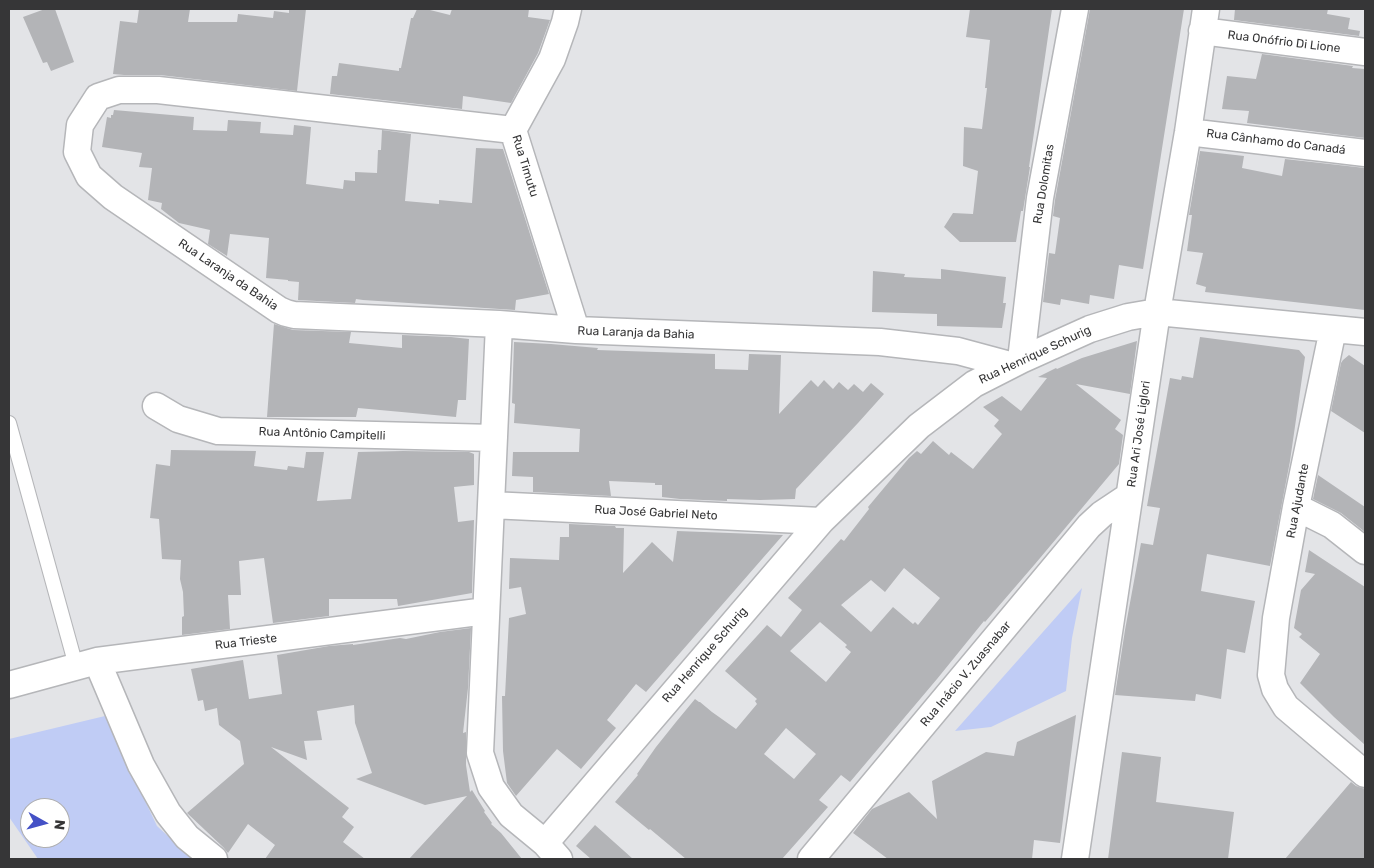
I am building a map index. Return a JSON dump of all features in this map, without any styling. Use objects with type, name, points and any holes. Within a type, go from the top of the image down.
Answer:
[{"type":"street","name":"Rua Timutu","points":[[568,9],[552,59],[513,130],[576,330]]},
{"type":"street","name":"Rua Dolomitas","points":[[1016,362],[1040,198],[1075,9]]},
{"type":"street","name":"Rua Onófrio Di Lione","points":[[1204,20],[1365,52]]},
{"type":"street","name":"Rua Ari José Liglori","points":[[1076,859],[1157,312],[1188,132],[1204,20]]},
{"type":"street","name":"Rua Laranja da Bahia","points":[[513,130],[158,90],[119,90],[98,97],[80,125],[77,152],[89,176],[113,196],[286,313],[294,315],[499,324],[576,330],[880,342],[958,351],[1016,362]]},
{"type":"street","name":"Rua Cânhamo do Canadá","points":[[1188,132],[1365,152]]},
{"type":"street","name":"Rua Henrique Schurig","points":[[499,324],[480,753],[491,787],[511,815],[552,851],[821,521],[919,426],[974,384],[1016,362],[1090,329],[1128,317],[1157,312],[1365,332]]},
{"type":"street","name":"Rua Ajudante","points":[[1333,328],[1296,507],[1276,618],[1271,675],[1275,689],[1286,707],[1365,774]]},
{"type":"street","name":"Rua Antônio Campitelli","points":[[156,406],[178,419],[218,431],[494,438]]},
{"type":"street","name":"Rua Inácio V. Zuasnabar","points":[[811,859],[1089,526],[1102,514],[1129,496]]},
{"type":"street","name":"Rua José Gabriel Neto","points":[[491,505],[821,521]]},
{"type":"street","points":[[1296,507],[1332,525],[1365,550]]},
{"type":"street","name":"Rua Trieste","points":[[9,685],[86,664],[486,611]]},
{"type":"street","points":[[86,664],[168,813],[187,837],[214,859]]},
{"type":"lane","points":[[9,423],[86,664]]},
{"type":"shaded area","points":[[1082,588],[1072,638],[1066,691],[991,727],[955,731]]},
{"type":"shaded area","points":[[105,716],[157,826],[193,859],[38,859],[30,848],[70,848],[70,798],[20,798],[20,833],[9,817],[9,739]]},
{"type":"building","points":[[45,9],[55,9],[74,62],[51,71],[47,62],[43,63],[23,17]]},
{"type":"building","points":[[139,9],[190,9],[188,22],[237,22],[238,14],[273,18],[274,11],[289,13],[289,9],[306,9],[297,91],[160,75],[113,74],[120,21],[137,23]]},
{"type":"building","points":[[417,9],[426,9],[450,15],[452,9],[529,9],[528,17],[550,20],[538,53],[511,103],[463,96],[462,109],[330,94],[332,76],[337,76],[339,63],[399,71],[411,18],[413,18]]},
{"type":"building","points":[[970,9],[1052,9],[1030,167],[1016,242],[960,242],[944,227],[953,213],[973,214],[978,171],[963,166],[964,127],[982,129],[990,40],[966,37]]},
{"type":"building","points":[[1090,9],[1184,9],[1143,269],[1119,265],[1114,299],[1090,295],[1089,304],[1061,299],[1060,305],[1043,302],[1049,253],[1055,254],[1060,218],[1053,216],[1055,200]]},
{"type":"building","points":[[1235,9],[1328,9],[1327,14],[1350,18],[1348,29],[1360,31],[1359,36],[1234,20]]},
{"type":"building","points":[[1262,54],[1365,69],[1365,138],[1247,123],[1249,111],[1222,109],[1227,76],[1256,79]]},
{"type":"building","points":[[114,110],[194,117],[193,130],[227,131],[228,120],[261,122],[260,133],[293,135],[294,125],[311,127],[306,184],[343,189],[344,180],[355,181],[355,172],[377,173],[378,150],[381,150],[382,130],[411,134],[405,201],[439,204],[439,200],[472,203],[476,148],[503,149],[549,294],[516,300],[515,310],[356,299],[355,303],[298,300],[299,282],[266,278],[269,238],[230,234],[227,256],[208,244],[210,230],[179,223],[161,209],[162,203],[148,200],[152,168],[139,167],[142,153],[102,147],[107,117],[111,118]]},
{"type":"building","points":[[1200,151],[1244,156],[1242,168],[1282,176],[1285,159],[1365,168],[1365,310],[1205,292],[1206,287],[1196,284],[1203,253],[1187,251],[1192,215],[1189,215]]},
{"type":"building","points":[[941,269],[1006,277],[1003,303],[1006,303],[1002,328],[937,326],[937,314],[872,312],[873,271],[905,274],[904,277],[941,279]]},
{"type":"building","points":[[274,324],[293,330],[351,332],[349,343],[402,348],[402,335],[469,339],[466,400],[458,400],[456,417],[358,408],[356,417],[267,417]]},
{"type":"building","points":[[1200,337],[1299,350],[1305,357],[1290,461],[1270,566],[1207,554],[1201,591],[1255,601],[1245,653],[1227,649],[1221,699],[1196,694],[1195,701],[1115,695],[1141,543],[1153,545],[1160,508],[1147,506],[1170,378],[1181,380],[1182,376],[1193,378]]},
{"type":"building","points":[[1137,341],[1130,394],[1076,384],[1121,420],[1115,429],[1123,435],[1119,464],[1035,564],[984,621],[850,782],[841,775],[819,800],[828,807],[782,859],[686,859],[615,802],[638,775],[656,747],[695,699],[736,729],[757,704],[755,701],[757,699],[725,671],[767,625],[781,637],[802,610],[788,598],[841,539],[844,541],[869,509],[868,507],[909,458],[917,451],[921,454],[933,441],[949,455],[951,452],[973,469],[1002,434],[994,426],[999,420],[983,407],[1002,396],[1021,411],[1047,378],[1038,377],[1082,358]],"holes":[[[904,568],[940,598],[918,625],[915,622],[913,624],[893,607],[871,632],[841,605],[871,580],[885,592]],[[820,622],[847,645],[845,647],[851,652],[826,682],[790,651]],[[786,728],[816,754],[794,779],[764,754]]]},
{"type":"building","points":[[514,342],[598,348],[597,350],[715,354],[715,369],[748,370],[749,354],[781,355],[779,414],[811,380],[818,387],[824,380],[833,389],[839,382],[848,390],[854,384],[863,392],[871,383],[884,394],[796,489],[795,499],[727,499],[727,501],[680,499],[662,497],[662,485],[655,485],[655,483],[609,481],[611,496],[533,492],[533,477],[512,476],[513,452],[579,452],[580,429],[514,423],[515,404],[512,403]]},
{"type":"building","points":[[1349,355],[1365,366],[1365,433],[1331,411],[1341,363]]},
{"type":"building","points":[[171,450],[256,451],[254,466],[287,470],[288,466],[304,468],[306,452],[324,452],[317,501],[351,499],[358,452],[469,452],[474,454],[474,485],[454,487],[458,522],[474,520],[472,593],[398,606],[397,599],[329,599],[329,616],[273,623],[264,558],[239,561],[241,595],[228,595],[230,629],[182,635],[182,617],[184,616],[183,592],[180,579],[181,560],[162,559],[159,519],[150,518],[156,464],[170,466]]},
{"type":"building","points":[[1318,475],[1365,507],[1365,532],[1341,513],[1313,499]]},
{"type":"building","points":[[569,524],[624,528],[623,573],[652,542],[673,562],[677,531],[783,535],[646,692],[636,684],[607,720],[616,728],[581,769],[557,749],[516,796],[507,783],[503,751],[502,696],[505,696],[509,618],[526,614],[521,587],[509,589],[510,558],[559,560],[560,537],[569,537]]},
{"type":"building","points":[[1309,550],[1365,587],[1365,745],[1300,683],[1320,654],[1299,637],[1302,634],[1294,628],[1301,590],[1315,574],[1305,572]]},
{"type":"building","points":[[471,628],[468,688],[463,733],[466,732],[466,765],[470,792],[472,790],[491,824],[501,833],[522,859],[409,859],[467,796],[425,805],[356,779],[372,773],[355,723],[354,705],[317,711],[322,740],[304,741],[307,760],[271,747],[349,808],[342,817],[354,827],[343,842],[365,859],[265,859],[275,845],[248,824],[228,853],[187,813],[244,764],[240,741],[219,725],[217,708],[205,711],[203,700],[198,701],[191,669],[243,660],[249,699],[282,694],[277,655],[329,646],[353,645],[400,638],[406,639]]},
{"type":"building","points":[[1076,715],[1060,843],[1034,840],[1032,859],[888,859],[853,833],[872,809],[909,792],[937,819],[932,781],[986,752],[1014,756],[1017,742]]},
{"type":"building","points":[[1122,752],[1161,757],[1156,802],[1234,812],[1228,859],[1108,859]]},
{"type":"building","points":[[1351,782],[1365,789],[1365,859],[1285,859]]},
{"type":"building","points":[[595,825],[633,859],[591,859],[576,846]]}]
